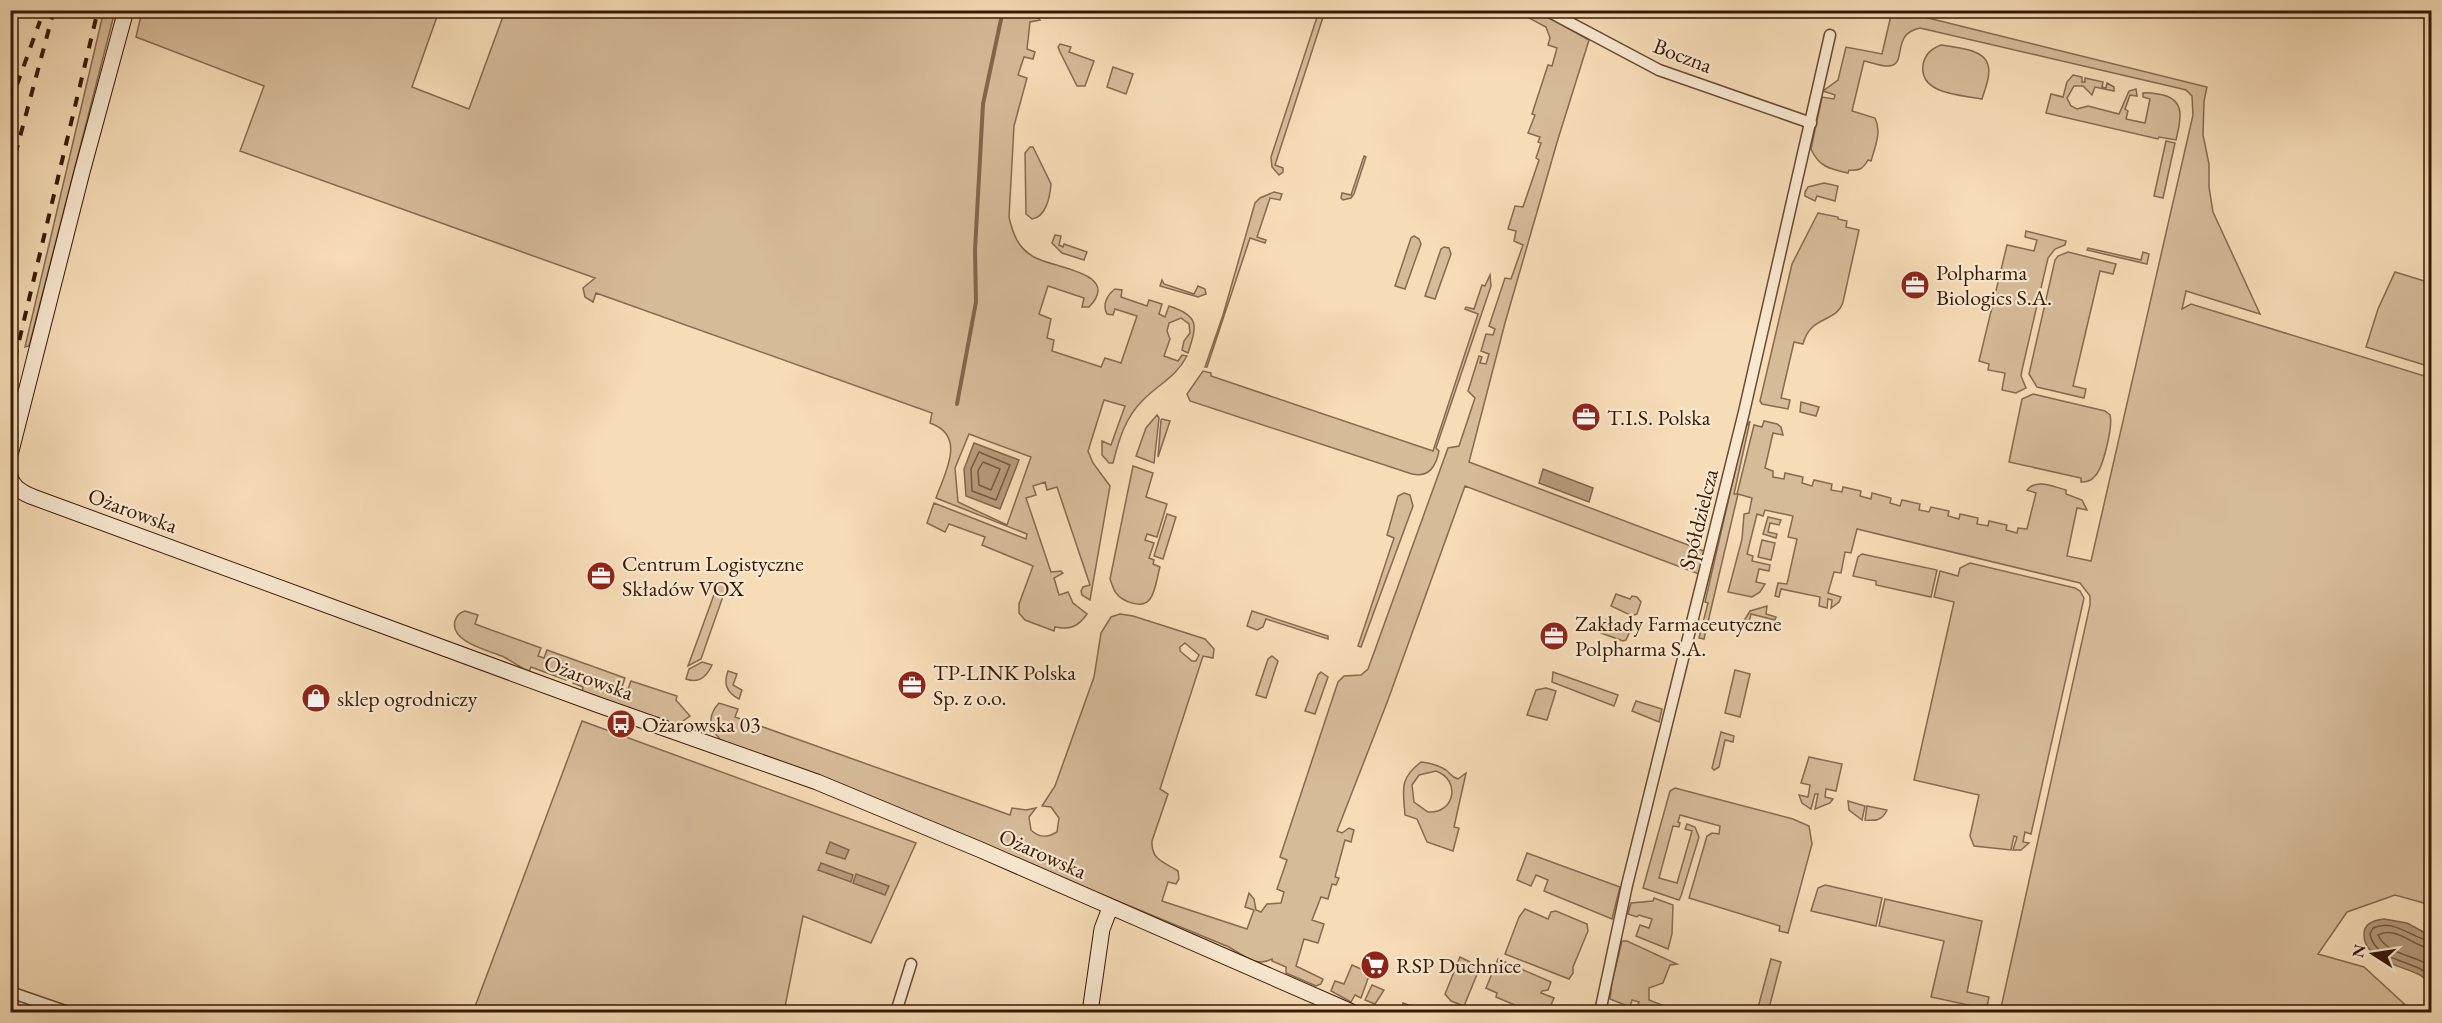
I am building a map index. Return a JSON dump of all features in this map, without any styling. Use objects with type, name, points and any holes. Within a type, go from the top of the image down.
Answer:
[{"type":"main road","points":[[10,455],[126,10]]},
{"type":"main road","name":"Ożarowska","points":[[11,481],[21,492],[33,497],[596,704],[816,782],[1352,1012]]},
{"type":"main road","points":[[1090,1012],[1102,929],[1110,908]]},
{"type":"street","name":"Boczna","points":[[1546,10],[1659,69],[1811,123]]},
{"type":"street","name":"Spółdzielcza","points":[[1600,1012],[1627,885],[1744,412],[1830,34]]},
{"type":"street","points":[[896,1012],[911,964]]},
{"type":"street","points":[[10,992],[68,1012]]},
{"type":"shaded area","points":[[104,10],[115,11],[29,346],[25,347]]},
{"type":"shaded area","points":[[142,11],[439,11],[412,87],[469,109],[505,11],[1036,11],[1035,16],[1040,20],[1030,22],[1027,49],[1035,52],[1033,59],[1024,57],[1018,75],[1027,78],[1014,126],[1009,217],[1018,241],[1030,255],[1082,274],[1092,279],[1097,286],[1097,296],[1089,307],[1082,307],[1084,298],[1048,286],[1039,314],[1051,319],[1047,338],[1054,340],[1052,351],[1101,367],[1105,358],[1121,363],[1137,316],[1115,309],[1113,315],[1107,314],[1106,300],[1115,289],[1122,290],[1121,297],[1147,306],[1149,300],[1162,304],[1159,314],[1165,317],[1169,306],[1179,310],[1191,318],[1194,323],[1188,353],[1182,350],[1184,341],[1190,333],[1189,324],[1181,318],[1169,323],[1167,331],[1170,339],[1164,356],[1178,361],[1182,355],[1187,356],[1178,369],[1143,400],[1132,414],[1120,437],[1113,463],[1109,463],[1102,455],[1102,441],[1111,445],[1125,406],[1104,400],[1088,451],[1093,463],[1110,486],[1090,600],[1082,595],[1083,587],[1090,585],[1057,487],[1047,490],[1045,482],[1033,486],[1036,495],[1026,498],[1051,572],[1061,571],[1063,573],[1054,578],[1059,595],[1068,592],[1073,603],[1087,614],[1073,626],[1055,627],[1054,631],[1025,620],[1019,613],[1019,604],[1033,566],[982,545],[985,537],[949,524],[945,532],[927,523],[934,503],[1026,539],[1027,534],[936,498],[948,466],[951,446],[948,437],[941,429],[930,423],[932,413],[596,293],[593,302],[585,297],[583,288],[595,278],[240,151],[264,86],[136,37]],"holes":[[[969,434],[1031,457],[1007,525],[958,502],[955,468]]]},
{"type":"shaded area","points":[[1319,11],[1325,11],[1275,165],[1283,168],[1283,172],[1279,175],[1272,167],[1271,157]]},
{"type":"shaded area","points":[[1516,11],[1537,11],[1589,40],[1505,323],[1469,462],[1704,551],[1699,574],[1465,486],[1388,700],[1337,831],[1342,833],[1349,828],[1354,830],[1351,842],[1345,840],[1335,877],[1339,878],[1336,885],[1332,884],[1328,899],[1321,897],[1312,920],[1324,924],[1318,943],[1304,939],[1296,966],[1323,979],[1321,984],[1316,986],[1286,973],[1286,967],[1272,959],[1255,961],[1229,947],[940,828],[725,744],[716,735],[711,719],[719,703],[738,709],[735,717],[1010,815],[1012,808],[1026,810],[1036,808],[1029,817],[1031,830],[1040,836],[1050,835],[1057,832],[1059,818],[1051,807],[1042,806],[1055,786],[1094,677],[1101,633],[1111,617],[1120,614],[1133,616],[1205,639],[1214,649],[1213,658],[1203,656],[1160,789],[1168,794],[1152,847],[1159,860],[1178,871],[1179,879],[1176,884],[1168,882],[1162,901],[1247,929],[1254,910],[1245,907],[1249,893],[1254,899],[1256,910],[1261,912],[1267,904],[1281,903],[1284,892],[1277,889],[1287,860],[1280,857],[1338,682],[1344,676],[1361,675],[1368,669],[1448,448],[1459,446],[1475,398],[1468,391],[1479,356],[1482,357],[1480,363],[1486,364],[1489,354],[1481,351],[1486,334],[1493,335],[1495,329],[1489,326],[1505,278],[1511,279],[1523,245],[1514,241],[1516,231],[1508,229],[1515,206],[1523,207],[1539,160],[1536,158],[1541,143],[1538,142],[1540,137],[1528,133],[1548,65],[1552,66],[1557,48],[1548,45],[1550,38],[1546,27]],"holes":[[[1185,643],[1199,655],[1196,661],[1192,661],[1180,651],[1180,647]]]},
{"type":"shaded area","points":[[1892,11],[1900,11],[2207,87],[2204,101],[2203,135],[2209,164],[2209,187],[2213,212],[2260,314],[2186,291],[2182,309],[2191,304],[2431,378],[2431,905],[2395,895],[2347,912],[2318,954],[2364,967],[2413,1012],[2000,1012],[2090,605],[2090,596],[2080,583],[1857,529],[1851,553],[1845,552],[1841,573],[1834,572],[1828,593],[1841,597],[1839,602],[1831,608],[1832,600],[1828,599],[1827,608],[1819,606],[1820,597],[1781,589],[1779,597],[1775,596],[1778,583],[1787,584],[1797,539],[1788,537],[1793,516],[1765,510],[1763,516],[1757,514],[1747,554],[1753,556],[1752,561],[1770,565],[1769,571],[1759,569],[1756,582],[1765,584],[1760,592],[1752,597],[1728,592],[1742,539],[1744,514],[1749,513],[1752,498],[1738,494],[1704,639],[1699,638],[1708,603],[1705,602],[1745,428],[1750,421],[1734,494],[1737,494],[1754,425],[1762,427],[1764,421],[1777,424],[1781,427],[1783,435],[1773,433],[1765,468],[1773,471],[1773,477],[1784,479],[1785,473],[1803,477],[1802,483],[1812,486],[1814,480],[1832,484],[1831,490],[1842,492],[1843,487],[1861,491],[1860,496],[1871,499],[1872,493],[1891,498],[1890,503],[1900,506],[1902,500],[1920,504],[1919,510],[1929,512],[1931,507],[1949,511],[1948,516],[1959,519],[1960,514],[1978,518],[1977,524],[1988,526],[1989,521],[2007,525],[2006,530],[2017,533],[2018,528],[2027,529],[2036,493],[2027,490],[2031,486],[2045,484],[2066,490],[2066,494],[2082,500],[2087,510],[2077,508],[2067,556],[2091,561],[2193,115],[2192,96],[2186,90],[2178,88],[1920,28],[1905,36],[1895,64],[1883,66],[1864,61],[1852,111],[1875,118],[1877,123],[1878,134],[1871,161],[1868,160],[1860,169],[1849,170],[1848,173],[1830,168],[1818,160],[1811,149],[1822,97],[1834,99],[1835,95],[1823,91],[1838,80],[1846,47],[1882,54]]},
{"type":"shaded area","points":[[1060,44],[1071,47],[1069,52],[1094,61],[1085,86],[1077,86],[1060,52],[1058,47]]},
{"type":"shaded area","points":[[1941,45],[1975,52],[1986,60],[1989,73],[1982,99],[1944,92],[1928,82],[1924,75],[1925,58],[1929,52]]},
{"type":"shaded area","points":[[1113,67],[1133,74],[1126,94],[1107,87]]},
{"type":"shaded area","points":[[2073,75],[2082,77],[2082,82],[2085,82],[2085,78],[2103,82],[2102,87],[2106,88],[2107,83],[2114,87],[2114,91],[2095,87],[2092,95],[2083,86],[2074,86],[2067,98],[2071,106],[2077,109],[2088,106],[2119,114],[2129,91],[2136,89],[2137,96],[2130,95],[2125,109],[2128,111],[2126,119],[2145,123],[2150,99],[2143,97],[2143,93],[2171,98],[2179,107],[2180,113],[2176,140],[2159,137],[2158,139],[2046,113],[2051,94],[2063,97],[2067,82]]},
{"type":"shaded area","points":[[2166,141],[2175,143],[2163,198],[2154,196]]},
{"type":"shaded area","points":[[1033,147],[1051,184],[1044,210],[1041,215],[1032,219],[1026,214],[1025,153]]},
{"type":"shaded area","points":[[1364,156],[1366,157],[1354,194],[1351,198],[1343,200],[1342,193],[1351,195]]},
{"type":"shaded area","points":[[1824,183],[1838,186],[1835,201],[1817,196],[1815,201],[1805,196],[1808,187]]},
{"type":"shaded area","points":[[1274,192],[1282,194],[1280,200],[1270,198],[1257,237],[1266,240],[1265,243],[1250,238],[1207,367],[1205,367],[1223,315],[1255,203],[1260,198]]},
{"type":"shaded area","points":[[1818,213],[1838,217],[1838,219],[1847,221],[1846,227],[1859,230],[1843,302],[1835,314],[1812,328],[1803,344],[1794,342],[1781,398],[1790,400],[1788,409],[1762,404],[1760,401],[1792,264]]},
{"type":"shaded area","points":[[2026,231],[2066,241],[2065,245],[2055,249],[2048,258],[2022,370],[2021,376],[2026,388],[2016,393],[2002,390],[2005,373],[1988,370],[1989,364],[1979,361],[2007,245],[2034,251],[2037,240],[2025,237]]},
{"type":"shaded area","points":[[1055,235],[1061,236],[1059,245],[1063,247],[1064,244],[1087,252],[1084,260],[1062,253],[1052,243]]},
{"type":"shaded area","points":[[1414,236],[1421,244],[1405,289],[1395,286],[1411,238]]},
{"type":"shaded area","points":[[1449,248],[1451,254],[1435,299],[1425,296],[1441,249]]},
{"type":"shaded area","points":[[2088,248],[2141,260],[2143,252],[2149,254],[2147,264],[2087,250]]},
{"type":"shaded area","points":[[2068,252],[2116,264],[2113,274],[2100,271],[2073,386],[2086,389],[2084,398],[2037,387],[2029,374],[2055,260],[2058,256]]},
{"type":"shaded area","points":[[2395,272],[2431,283],[2431,367],[2366,347],[2378,309]]},
{"type":"shaded area","points":[[1490,275],[1491,286],[1436,448],[1439,451],[1438,456],[1431,470],[1423,474],[1412,474],[1190,401],[1187,394],[1203,371],[1211,373],[1211,376],[1433,451],[1478,314],[1465,309],[1466,307],[1474,309],[1482,285],[1485,286]]},
{"type":"shaded area","points":[[1162,280],[1164,284],[1194,294],[1198,286],[1205,289],[1206,294],[1198,297],[1160,286]]},
{"type":"shaded area","points":[[2033,394],[2105,411],[2110,415],[2110,428],[2104,457],[2097,473],[2091,479],[2081,482],[2081,478],[2009,462],[2022,399]]},
{"type":"shaded area","points":[[1801,402],[1819,407],[1816,416],[1800,412]]},
{"type":"shaded area","points":[[1157,415],[1159,418],[1154,463],[1136,456],[1146,428]]},
{"type":"shaded area","points":[[1161,420],[1170,421],[1158,457]]},
{"type":"shaded area","points":[[1133,466],[1153,473],[1146,497],[1167,504],[1157,537],[1147,534],[1145,540],[1154,543],[1149,558],[1154,560],[1153,564],[1160,567],[1152,596],[1142,604],[1132,603],[1119,596],[1110,579]]},
{"type":"shaded area","points":[[1404,493],[1410,495],[1413,506],[1361,647],[1358,646],[1394,538],[1387,535],[1398,496]]},
{"type":"shaded area","points":[[1167,514],[1176,517],[1163,559],[1154,556]]},
{"type":"shaded area","points":[[1768,517],[1781,520],[1779,525],[1770,523],[1768,532],[1777,534],[1776,538],[1763,534]]},
{"type":"shaded area","points":[[1762,540],[1775,543],[1771,560],[1758,557]]},
{"type":"shaded area","points":[[1862,554],[1937,570],[1931,597],[1876,585],[1876,581],[1853,576],[1858,557]]},
{"type":"shaded area","points":[[1970,563],[2075,588],[2084,598],[2031,834],[2025,832],[2023,842],[2029,843],[2021,850],[2013,850],[2017,837],[2014,836],[2011,850],[1974,846],[1970,836],[1979,795],[1914,780],[1954,602],[1934,597],[1940,571],[1958,576],[1960,568]]},
{"type":"shaded area","points":[[719,581],[727,585],[701,659],[688,666]]},
{"type":"shaded area","points":[[1616,594],[1630,599],[1632,596],[1637,597],[1641,602],[1637,614],[1632,616],[1611,606]]},
{"type":"shaded area","points":[[1767,606],[1766,614],[1776,617],[1775,620],[1751,614],[1749,622],[1742,624],[1750,611]]},
{"type":"shaded area","points":[[465,611],[478,615],[475,624],[541,648],[538,656],[544,658],[547,650],[625,678],[622,687],[628,689],[631,681],[677,696],[676,700],[690,716],[680,723],[670,723],[582,692],[583,687],[573,683],[574,679],[567,677],[566,680],[531,667],[529,672],[504,657],[472,645],[458,635],[455,621],[458,614]]},
{"type":"shaded area","points":[[1252,611],[1328,636],[1328,639],[1266,619],[1263,627],[1257,630],[1247,626]]},
{"type":"shaded area","points":[[1606,620],[1631,629],[1626,640],[1601,633]]},
{"type":"shaded area","points":[[1272,656],[1278,661],[1266,698],[1256,695],[1268,659]]},
{"type":"shaded area","points":[[702,662],[712,665],[708,673],[699,680],[686,679],[689,669]]},
{"type":"shaded area","points":[[1735,670],[1750,674],[1740,717],[1725,713]]},
{"type":"shaded area","points":[[728,671],[737,674],[733,685],[742,690],[739,699],[727,688]]},
{"type":"shaded area","points":[[1321,672],[1328,677],[1315,714],[1305,711]]},
{"type":"shaded area","points":[[1553,672],[1618,695],[1614,706],[1552,682]]},
{"type":"shaded area","points":[[1546,688],[1556,691],[1547,720],[1527,715],[1536,690]]},
{"type":"shaded area","points":[[1636,701],[1662,709],[1659,722],[1632,711]]},
{"type":"shaded area","points":[[582,721],[916,843],[871,943],[803,916],[784,1012],[473,1012]]},
{"type":"shaded area","points":[[1721,732],[1734,736],[1733,742],[1725,740],[1719,767],[1714,770],[1712,768]]},
{"type":"shaded area","points":[[1809,757],[1842,764],[1836,791],[1826,789],[1825,797],[1833,799],[1830,803],[1815,809],[1818,794],[1815,794],[1811,809],[1802,803],[1799,795],[1808,797],[1810,785],[1801,783]]},
{"type":"shaded area","points":[[1421,762],[1431,764],[1446,770],[1458,779],[1466,773],[1454,827],[1459,828],[1453,851],[1427,842],[1417,819],[1405,815],[1404,785],[1414,768]],"holes":[[[1436,771],[1444,775],[1452,788],[1452,796],[1444,808],[1428,812],[1414,802],[1412,785],[1419,775]]]},
{"type":"shaded area","points":[[1675,788],[1793,819],[1809,826],[1812,844],[1788,933],[1779,931],[1780,926],[1689,898],[1707,836],[1712,833],[1719,834],[1720,826],[1680,815],[1679,827],[1673,826],[1659,878],[1677,883],[1692,831],[1685,829],[1687,824],[1695,827],[1699,837],[1679,900],[1643,888],[1670,791]]},
{"type":"shaded area","points":[[1848,801],[1865,806],[1862,820],[1849,810]]},
{"type":"shaded area","points":[[1867,806],[1887,810],[1878,820],[1865,820]]},
{"type":"shaded area","points":[[1527,853],[1620,887],[1612,919],[1544,891],[1548,880],[1536,875],[1531,886],[1517,880]]},
{"type":"shaded area","points":[[1825,885],[1882,898],[1876,926],[1811,911],[1818,888]]},
{"type":"shaded area","points":[[1654,898],[1673,905],[1672,934],[1668,949],[1636,936],[1640,925],[1649,928],[1652,919],[1628,914],[1631,903],[1653,901]]},
{"type":"shaded area","points":[[1885,899],[1982,921],[1967,992],[1989,997],[1986,1012],[1972,1012],[1973,1006],[1931,997],[1944,941],[1879,926]]},
{"type":"shaded area","points":[[1525,909],[1548,919],[1551,912],[1556,911],[1587,924],[1588,931],[1569,979],[1505,954],[1519,917]]},
{"type":"shaded area","points":[[1622,941],[1627,941],[1677,964],[1670,965],[1663,983],[1649,988],[1649,1000],[1670,1008],[1672,1012],[1644,1012],[1636,1009],[1639,1002],[1632,1000],[1630,1007],[1610,999]]},
{"type":"shaded area","points":[[1460,957],[1480,967],[1464,1006],[1451,1001],[1445,994]]},
{"type":"shaded area","points":[[1498,959],[1551,982],[1548,990],[1541,993],[1554,998],[1548,1012],[1531,1012],[1496,997],[1497,993],[1486,988]]},
{"type":"shaded area","points":[[1771,959],[1781,962],[1768,1012],[1757,1011]]},
{"type":"shaded area","points":[[1352,965],[1370,973],[1361,998],[1355,995],[1351,1002],[1331,991],[1335,981],[1344,984]]},
{"type":"shaded area","points":[[1372,985],[1384,990],[1375,1004],[1365,1000]]},
{"type":"shaded area","points":[[1403,1003],[1427,1012],[1400,1012]]},
{"type":"water","points":[[974,443],[1019,460],[1000,509],[966,496],[964,469]]},
{"type":"water","points":[[1543,469],[1593,488],[1589,502],[1539,483]]},
{"type":"water","points":[[830,842],[849,850],[845,859],[826,853]]},
{"type":"water","points":[[821,863],[853,875],[851,882],[818,870]]},
{"type":"water","points":[[856,874],[889,886],[885,895],[853,883]]},
{"type":"water","points":[[2384,919],[2407,923],[2431,936],[2431,986],[2420,975],[2376,956],[2365,943],[2364,930],[2366,927],[2374,921]]},
{"type":"waterway","points":[[957,404],[976,302],[975,250],[983,104],[1003,10]]},
{"type":"railway","points":[[10,174],[54,10]]},
{"type":"railway","points":[[10,379],[98,10]]},
{"type":"railway","points":[[10,104],[40,21]]},
{"type":"place","name":"Polpharma Biologics S.A.","points":[[1915,285]]},
{"type":"place","name":"T.I.S. Polska","points":[[1586,417]]},
{"type":"place","name":"Centrum Logistyczne Składów VOX","points":[[601,576]]},
{"type":"place","name":"Zakłady Farmaceutyczne Polpharma S.A.","points":[[1554,636]]},
{"type":"place","name":"TP-LINK Polska Sp. z o.o.","points":[[912,685]]},
{"type":"place","name":"sklep ogrodniczy","points":[[316,698]]},
{"type":"place","name":"Ożarowska 03","points":[[621,724]]},
{"type":"place","name":"RSP Duchnice","points":[[1375,965]]}]
